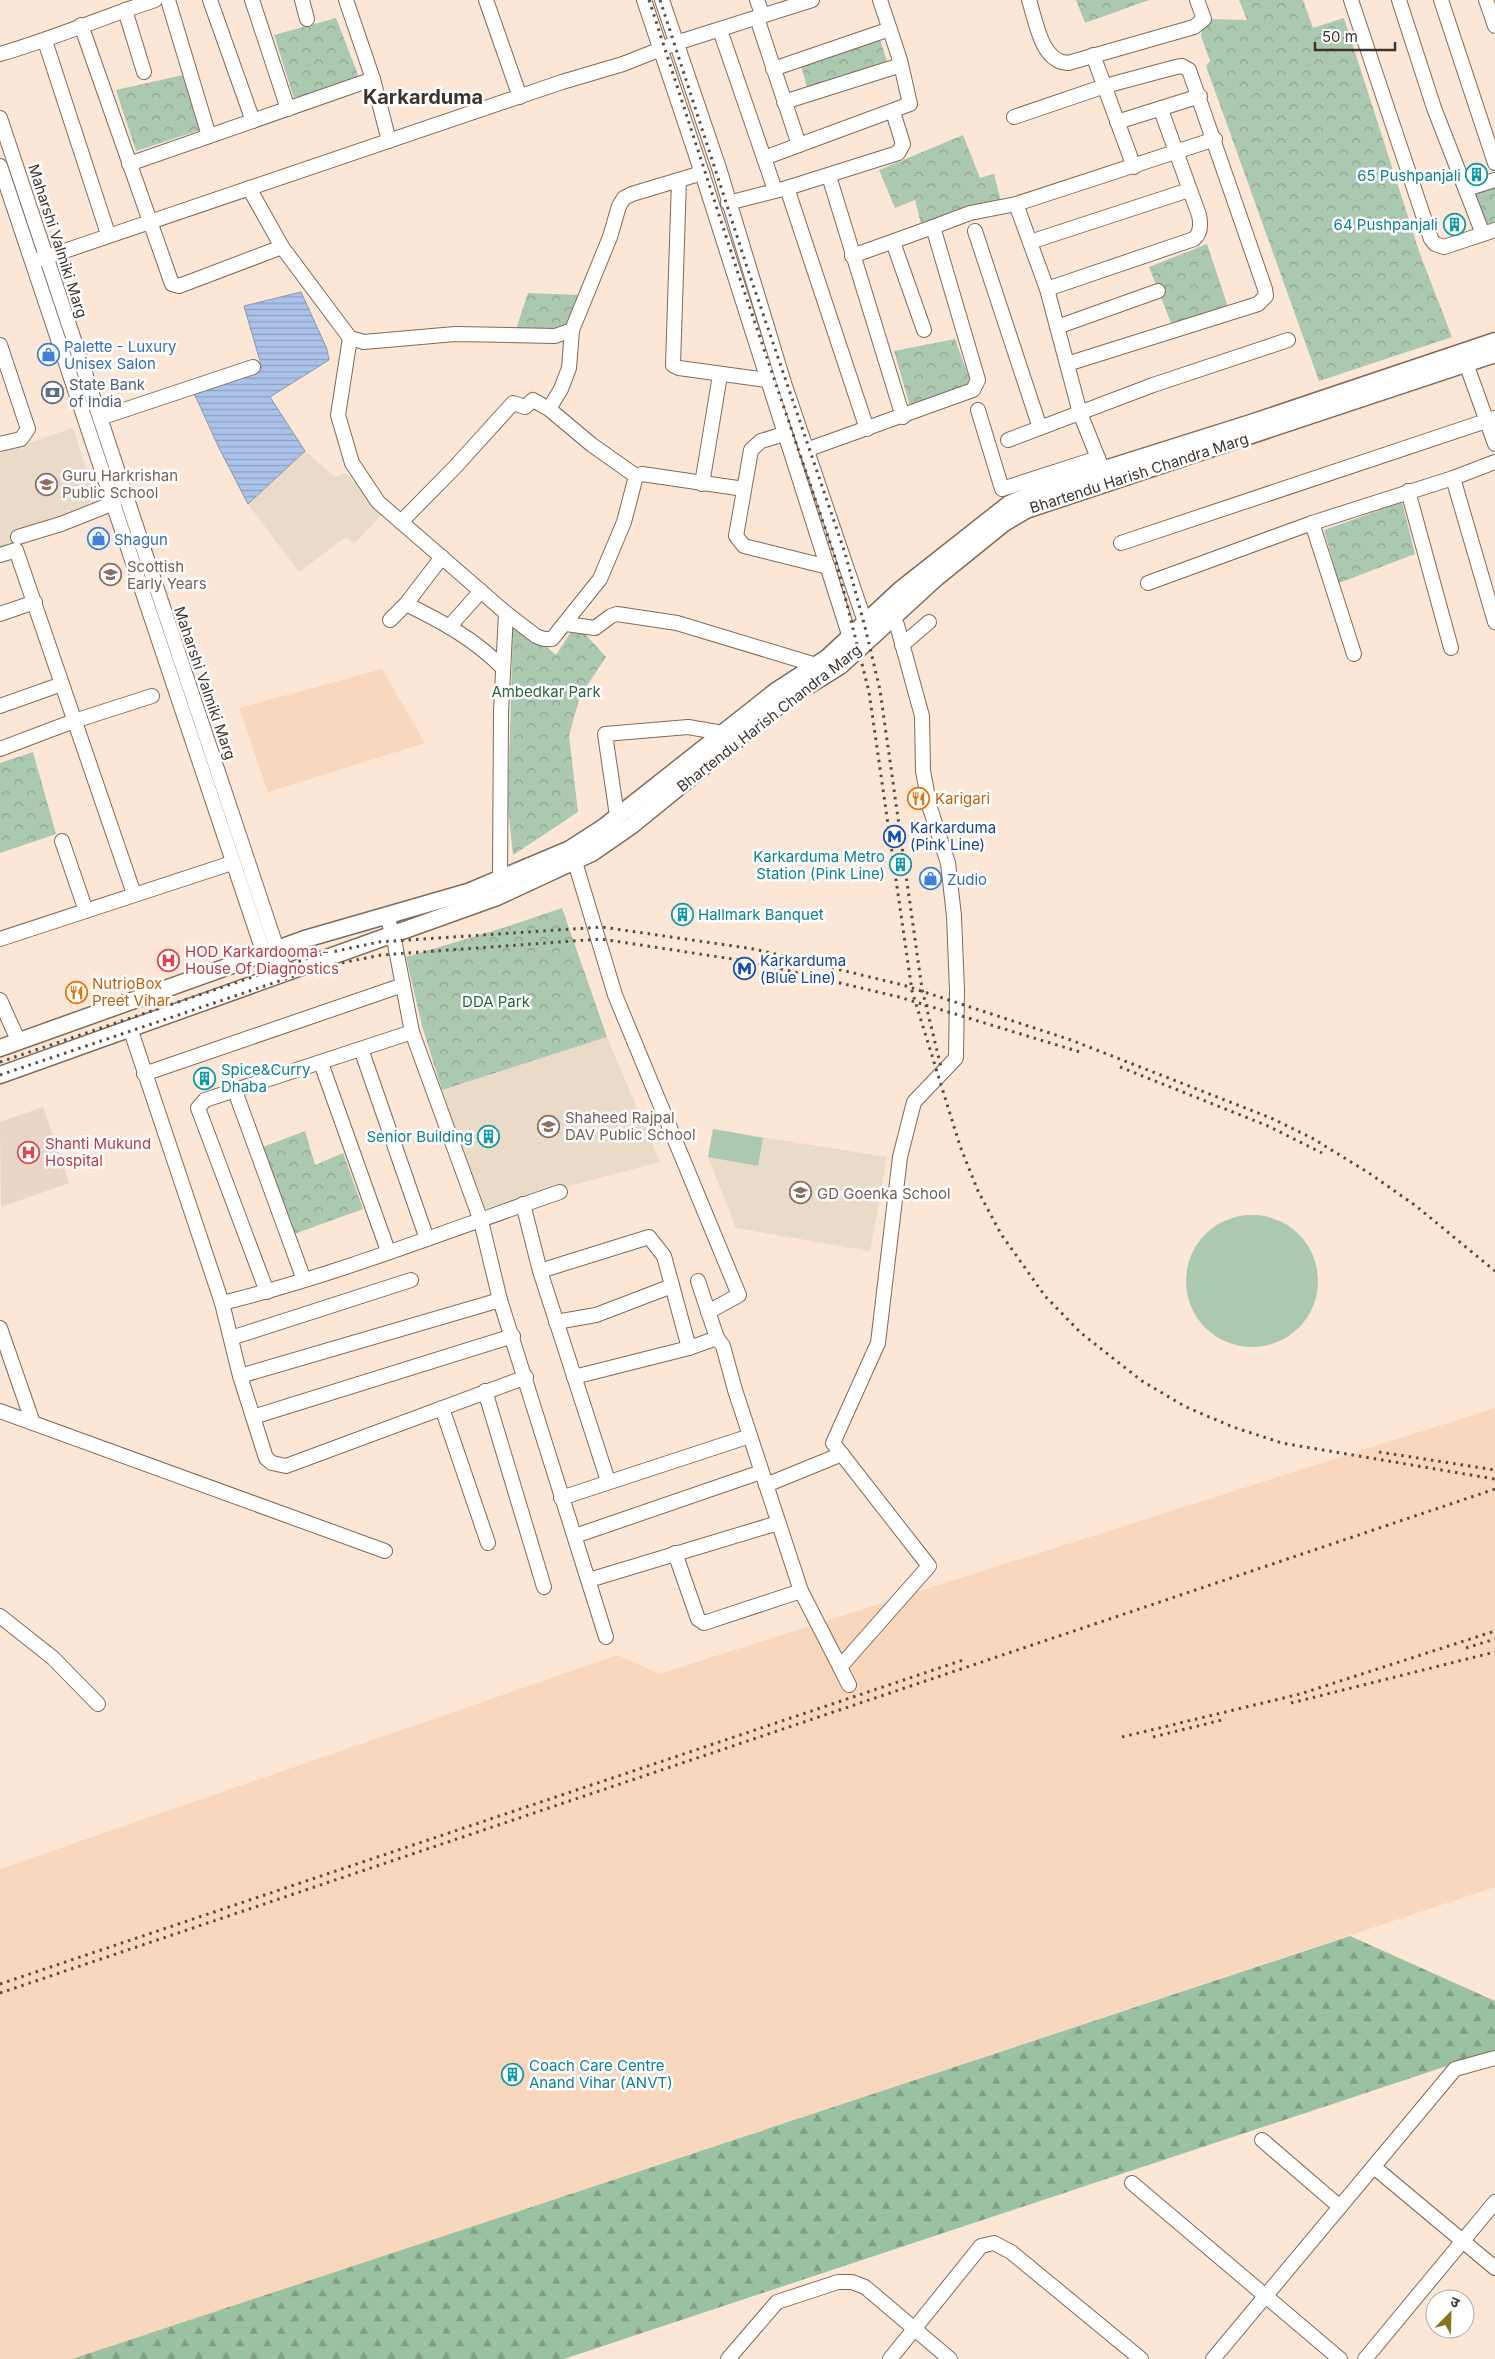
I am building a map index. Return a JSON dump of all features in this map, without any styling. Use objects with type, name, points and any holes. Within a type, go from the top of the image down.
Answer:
[{"type":"main road","name":"Bhartendu Harish Chandra Marg","points":[[1464,358],[1495,341]]},
{"type":"main road","name":"Bhartendu Harish Chandra Marg","points":[[0,1075],[497,897],[573,855],[618,816],[776,691],[816,665],[865,622],[889,610],[936,578],[1004,523],[1103,470],[1464,358],[1495,354]]},
{"type":"main road","name":"Bhartendu Harish Chandra Marg","points":[[0,1048],[271,951],[468,892],[500,878],[573,855],[592,853],[631,826],[787,699],[840,666],[870,638],[889,610]]},
{"type":"street","points":[[0,54],[45,41],[81,24],[155,0]]},
{"type":"street","points":[[168,0],[209,136]]},
{"type":"street","points":[[210,0],[253,121]]},
{"type":"street","points":[[252,0],[288,109]]},
{"type":"street","points":[[302,0],[308,19]]},
{"type":"street","points":[[346,0],[373,79],[389,141]]},
{"type":"street","points":[[486,0],[520,97]]},
{"type":"street","points":[[644,0],[702,173],[855,652]]},
{"type":"street","points":[[662,0],[719,168],[728,203],[806,450],[870,638]]},
{"type":"street","points":[[757,0],[774,69],[799,145]]},
{"type":"street","points":[[32,261],[108,234],[150,222],[622,64],[676,43],[812,0]]},
{"type":"street","points":[[764,158],[907,107],[911,101],[880,0]]},
{"type":"street","points":[[1029,0],[1047,52],[1052,59],[1059,63],[1068,63],[1194,27],[1204,19],[1197,0]]},
{"type":"street","points":[[1351,0],[1431,239],[1435,244],[1444,247],[1489,232],[1466,189],[1434,108],[1399,0]]},
{"type":"street","points":[[1441,0],[1495,163]]},
{"type":"street","points":[[1486,0],[1495,26]]},
{"type":"street","points":[[125,10],[144,72]]},
{"type":"street","points":[[81,24],[172,284],[177,286],[282,248]]},
{"type":"street","points":[[720,30],[764,158],[781,189],[867,429]]},
{"type":"street","points":[[774,69],[890,30]]},
{"type":"street","points":[[45,41],[108,234]]},
{"type":"street","points":[[1093,55],[1134,167]]},
{"type":"street","points":[[784,102],[901,65]]},
{"type":"street","points":[[1014,117],[1105,86],[1182,66],[1189,70],[1193,76],[1215,139],[1266,296],[1258,304],[1067,364]]},
{"type":"street","points":[[129,164],[373,79]]},
{"type":"street","points":[[1117,122],[1200,96]]},
{"type":"street","points":[[1047,289],[1194,239],[1198,236],[1201,222],[1178,152],[1160,110]]},
{"type":"street","points":[[728,203],[829,176],[901,151],[903,148],[902,137],[893,112]]},
{"type":"street","name":"Maharshi Valmiki Marg","points":[[0,118],[188,688],[278,975]]},
{"type":"street","points":[[852,256],[970,213],[1016,204],[1215,139]]},
{"type":"street","name":"Maharshi Valmiki Marg","points":[[0,166],[114,502],[232,863],[271,951]]},
{"type":"street","points":[[549,409],[561,389],[569,368],[572,330],[610,237],[619,206],[624,198],[702,173]]},
{"type":"street","points":[[829,176],[903,417]]},
{"type":"street","points":[[679,180],[672,361],[679,368],[767,380]]},
{"type":"street","points":[[1466,189],[1495,180]]},
{"type":"street","points":[[249,188],[282,248],[350,338],[364,342],[455,334],[555,336],[572,330]]},
{"type":"street","points":[[1030,242],[1189,190]]},
{"type":"street","points":[[978,410],[1002,489],[1103,470],[1080,413],[1047,289],[1016,204]]},
{"type":"street","points":[[806,450],[903,417],[973,390],[978,380],[933,227]]},
{"type":"street","points":[[975,231],[1040,428]]},
{"type":"street","points":[[893,242],[924,330]]},
{"type":"street","points":[[1057,327],[1158,291]]},
{"type":"street","points":[[350,338],[338,415],[352,462],[378,502],[506,613],[544,640],[552,639],[566,624],[600,579],[624,522],[636,476]]},
{"type":"street","points":[[1008,440],[1153,385],[1288,340]]},
{"type":"street","points":[[0,345],[28,429],[21,439],[0,444]]},
{"type":"street","points":[[1464,358],[1490,419],[1495,444]]},
{"type":"street","points":[[100,418],[253,367]]},
{"type":"street","points":[[702,484],[720,374]]},
{"type":"street","points":[[400,522],[456,466],[513,403],[525,407],[533,400],[549,409],[592,445],[636,476]]},
{"type":"street","points":[[1121,543],[1490,419]]},
{"type":"street","points":[[784,434],[755,444],[751,450],[736,536],[741,543],[828,567]]},
{"type":"street","points":[[1148,583],[1312,523],[1453,478],[1495,462]]},
{"type":"street","points":[[636,476],[642,474],[744,489]]},
{"type":"street","points":[[1453,478],[1495,622]]},
{"type":"street","points":[[1408,491],[1451,648]]},
{"type":"street","points":[[18,537],[61,524],[114,502]]},
{"type":"street","points":[[1312,523],[1354,654]]},
{"type":"street","points":[[0,555],[16,550],[36,602],[74,721],[134,894]]},
{"type":"street","points":[[390,620],[406,604],[442,557]]},
{"type":"street","points":[[449,627],[482,591]]},
{"type":"street","points":[[0,614],[36,602]]},
{"type":"street","points":[[406,604],[480,645],[504,668]]},
{"type":"street","points":[[840,1667],[928,1566],[833,1443],[878,1343],[900,1157],[914,1102],[956,1058],[957,991],[954,916],[948,863],[930,808],[923,771],[922,716],[902,645],[889,610]]},
{"type":"street","points":[[500,878],[506,613]]},
{"type":"street","points":[[566,624],[595,628],[611,616],[617,614],[668,621],[816,665]]},
{"type":"street","points":[[902,645],[929,622]]},
{"type":"street","points":[[0,706],[62,684]]},
{"type":"street","points":[[0,749],[74,721],[152,696]]},
{"type":"street","points":[[618,816],[606,734],[688,727],[723,733]]},
{"type":"street","points":[[62,841],[86,911]]},
{"type":"street","points":[[573,855],[615,995],[739,1295],[708,1312]]},
{"type":"street","points":[[0,939],[232,863]]},
{"type":"street","points":[[386,915],[393,934],[412,1032],[481,1221],[500,1300],[526,1377],[561,1498],[575,1536],[606,1637]]},
{"type":"street","points":[[144,1074],[403,985]]},
{"type":"street","points":[[0,1000],[19,1042]]},
{"type":"street","points":[[130,1028],[222,1303],[240,1376],[266,1458],[272,1463],[286,1466],[526,1377]]},
{"type":"street","points":[[267,1292],[198,1108],[204,1100],[235,1092],[412,1032]]},
{"type":"street","points":[[361,1049],[427,1239]]},
{"type":"street","points":[[320,1063],[388,1251]]},
{"type":"street","points":[[235,1092],[304,1280]]},
{"type":"street","points":[[222,1303],[267,1292],[304,1280],[481,1221],[560,1192]]},
{"type":"street","points":[[523,1204],[540,1271],[608,1482]]},
{"type":"street","points":[[540,1271],[649,1237],[664,1256],[689,1348]]},
{"type":"street","points":[[231,1338],[411,1280]]},
{"type":"street","points":[[698,1281],[717,1338],[723,1346],[750,1436],[801,1591],[849,1685]]},
{"type":"street","points":[[556,1322],[596,1315],[672,1286]]},
{"type":"street","points":[[240,1376],[500,1300]]},
{"type":"street","points":[[0,1328],[33,1423]]},
{"type":"street","points":[[254,1417],[513,1336]]},
{"type":"street","points":[[574,1377],[689,1348],[717,1338]]},
{"type":"street","points":[[485,1391],[544,1587]]},
{"type":"street","points":[[442,1408],[488,1543]]},
{"type":"street","points":[[0,1411],[385,1551]]},
{"type":"street","points":[[561,1498],[750,1436]]},
{"type":"street","points":[[575,1536],[842,1454]]},
{"type":"street","points":[[589,1580],[675,1552],[778,1523]]},
{"type":"street","points":[[675,1552],[700,1622],[707,1623],[801,1591]]},
{"type":"street","points":[[0,1616],[52,1658],[98,1704]]},
{"type":"street","points":[[1213,2359],[1455,2069],[1495,2058]]},
{"type":"street","points":[[1262,2140],[1340,2206]]},
{"type":"street","points":[[1374,2167],[1495,2268]]},
{"type":"street","points":[[1132,2183],[1340,2359]]},
{"type":"street","points":[[1365,2359],[1495,2202]]},
{"type":"street","points":[[890,2359],[981,2246],[994,2243],[1012,2252],[1141,2359]]},
{"type":"street","points":[[728,2359],[777,2302],[838,2282],[852,2282],[865,2286],[950,2359]]},
{"type":"shaded area","name":"Guru Harkrishan Public School","points":[[73,428],[101,515],[0,552],[0,453]]},
{"type":"shaded area","points":[[305,451],[335,477],[345,473],[385,511],[354,544],[346,537],[299,572],[248,504]]},
{"type":"shaded area","points":[[382,669],[425,743],[268,792],[239,708]]},
{"type":"shaded area","name":"Shaheed Rajpal DAV Public School","points":[[607,1037],[660,1162],[479,1210],[442,1090]]},
{"type":"shaded area","name":"Shanti Mukund Hospital","points":[[43,1107],[69,1183],[1,1207],[0,1122]]},
{"type":"shaded area","name":"GD Goenka School","points":[[713,1129],[887,1157],[870,1251],[736,1228],[708,1157]]},
{"type":"shaded area","points":[[1495,1408],[1495,1887],[72,2359],[0,2359],[0,1869],[618,1655],[659,1674]]},
{"type":"green space","points":[[1076,0],[1149,0],[1085,23]]},
{"type":"green space","points":[[1239,0],[1303,0],[1313,28],[1344,18],[1420,254],[1452,337],[1319,381],[1206,66],[1210,61],[1201,36],[1204,19],[1247,20]]},
{"type":"green space","points":[[336,18],[360,80],[294,98],[274,35]]},
{"type":"green space","points":[[879,36],[891,74],[811,102],[801,65]]},
{"type":"green space","points":[[183,75],[200,130],[136,151],[116,90]]},
{"type":"green space","points":[[963,135],[980,178],[994,174],[1002,205],[923,232],[915,200],[895,208],[879,170]]},
{"type":"green space","points":[[1495,187],[1495,222],[1482,226],[1471,195]]},
{"type":"green space","points":[[1207,244],[1228,307],[1171,323],[1149,267]]},
{"type":"green space","points":[[528,293],[579,295],[564,340],[514,335]]},
{"type":"green space","points":[[955,339],[972,386],[910,406],[894,351]]},
{"type":"green space","points":[[1402,502],[1415,554],[1339,583],[1324,530]]},
{"type":"green space","name":"Ambedkar Park","points":[[517,621],[556,655],[576,624],[606,657],[580,696],[569,736],[578,812],[513,855],[508,806],[513,623]]},
{"type":"green space","points":[[33,752],[56,834],[0,853],[0,763]]},
{"type":"green space","name":"DDA Park","points":[[562,908],[607,1037],[442,1090],[422,1026],[406,957]]},
{"type":"green space","points":[[713,1129],[763,1138],[758,1166],[708,1157]]},
{"type":"green space","points":[[305,1131],[315,1165],[343,1153],[363,1209],[294,1234],[263,1147]]},
{"type":"green space","points":[[1252,1215],[1265,1216],[1277,1220],[1299,1234],[1313,1256],[1317,1268],[1317,1294],[1313,1306],[1299,1328],[1277,1342],[1265,1346],[1252,1347],[1239,1346],[1227,1342],[1205,1328],[1191,1306],[1187,1294],[1186,1281],[1187,1268],[1191,1256],[1205,1234],[1227,1220],[1239,1216]]},
{"type":"green space","points":[[1350,1936],[1495,2001],[1495,2050],[564,2359],[72,2359]]},
{"type":"water","points":[[301,292],[327,349],[329,360],[270,397],[305,451],[248,504],[219,448],[193,391],[262,368],[244,306]]},
{"type":"railway","points":[[649,0],[738,273],[835,557],[869,692],[912,991],[960,1146],[978,1191],[1001,1234],[1045,1296],[1081,1333],[1142,1381],[1186,1407],[1233,1427],[1282,1443],[1495,1479]]},
{"type":"railway","points":[[660,0],[748,270],[845,553],[866,631],[880,690],[922,989],[941,1067]]},
{"type":"railway","points":[[0,1062],[318,955],[379,942],[602,927],[754,949],[903,985],[1071,1040],[1271,1118],[1312,1138],[1369,1173],[1416,1206],[1495,1271]]},
{"type":"railway","points":[[0,1075],[321,967],[381,955],[601,939],[752,962],[899,997],[1080,1052]]},
{"type":"railway","points":[[1120,1067],[1268,1126],[1322,1153]]},
{"type":"railway","points":[[1379,1452],[1495,1470]]},
{"type":"railway","points":[[0,1993],[1495,1489]]},
{"type":"railway","points":[[1122,1737],[1300,1694],[1495,1631]]},
{"type":"railway","points":[[1466,1648],[1495,1639]]},
{"type":"railway","points":[[1291,1703],[1495,1652]]},
{"type":"railway","points":[[0,1984],[966,1659]]},
{"type":"railway","points":[[1153,1737],[1226,1719]]},
{"type":"place","name":"65 Pushpanjali","points":[[1477,175]]},
{"type":"place","name":"64 Pushpanjali","points":[[1454,224]]},
{"type":"place","name":"Palette - Luxury Unisex Salon","points":[[48,355]]},
{"type":"place","name":"State Bank of India","points":[[53,393]]},
{"type":"place","name":"Guru Harkrishan Public School","points":[[46,484]]},
{"type":"place","name":"Shagun","points":[[98,539]]},
{"type":"place","name":"Scottish Early Years","points":[[111,575]]},
{"type":"place","name":"Karigari","points":[[919,798]]},
{"type":"place","name":"Karkarduma (Pink Line)","points":[[894,836]]},
{"type":"place","name":"Karkarduma Metro Station (Pink Line)","points":[[901,865]]},
{"type":"place","name":"Zudio","points":[[931,879]]},
{"type":"place","name":"Hallmark Banquet","points":[[682,914]]},
{"type":"place","name":"HOD Karkardooma - House Of Diagnostics","points":[[169,960]]},
{"type":"place","name":"Karkarduma (Blue Line)","points":[[744,969]]},
{"type":"place","name":"NutrioBox Preet Vihar","points":[[76,992]]},
{"type":"place","name":"Spice&Curry Dhaba","points":[[205,1078]]},
{"type":"place","name":"Shaheed Rajpal DAV Public School","points":[[549,1126]]},
{"type":"place","name":"Senior Building","points":[[489,1136]]},
{"type":"place","name":"Shanti Mukund Hospital","points":[[29,1152]]},
{"type":"place","name":"GD Goenka School","points":[[801,1193]]},
{"type":"place","name":"Coach Care Centre Anand Vihar (ANVT)","points":[[513,2074]]},
{"type":"district","name":"Karkarduma","points":[[423,97]]}]
